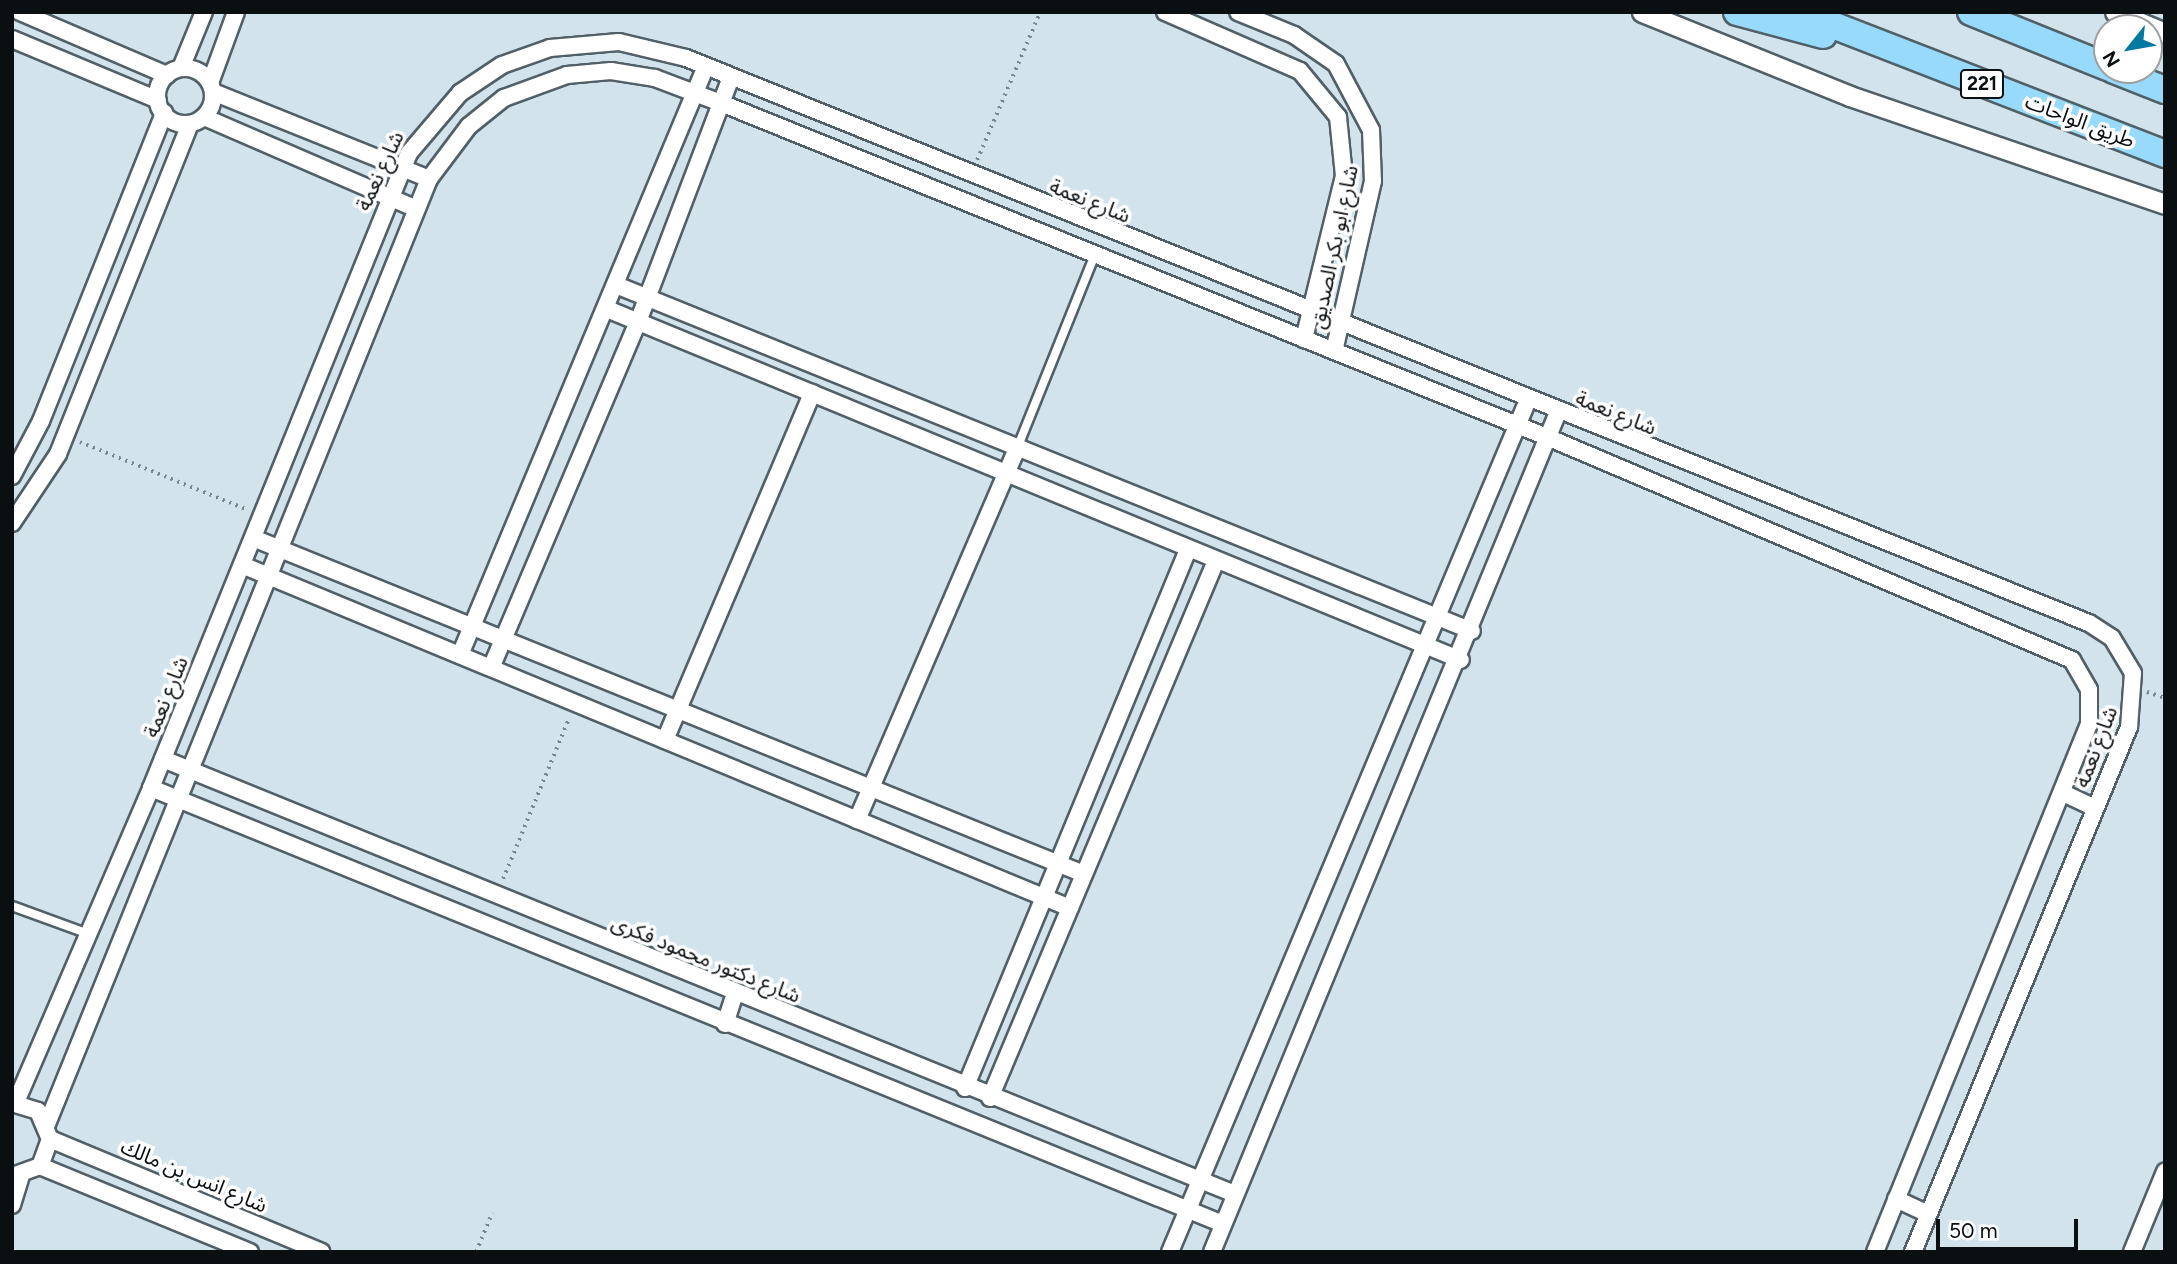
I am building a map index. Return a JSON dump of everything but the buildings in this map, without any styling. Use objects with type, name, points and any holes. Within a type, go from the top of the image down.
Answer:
[{"type":"highway","points":[[1737,12],[1877,43]]},
{"type":"highway","name":"طريق الواحات","points":[[1799,12],[2165,154]]},
{"type":"highway","points":[[1971,12],[2093,62]]},
{"type":"highway","points":[[2009,12],[2093,60]]},
{"type":"street","points":[[20,12],[174,72],[195,69],[211,87],[429,179]]},
{"type":"street","points":[[12,476],[41,421],[174,72],[204,12]]},
{"type":"street","points":[[12,523],[40,487],[65,436],[211,87],[236,12]]},
{"type":"street","name":"شارع ابو بكر الصديق","points":[[1165,12],[1300,71],[1338,117],[1344,176],[1304,338]]},
{"type":"street","name":"شارع ابو بكر الصديق","points":[[1238,12],[1316,48],[1352,84],[1367,118],[1373,181],[1334,351]]},
{"type":"street","points":[[1642,12],[1850,96],[2165,204]]},
{"type":"street","points":[[2115,12],[2165,33]]},
{"type":"street","points":[[12,39],[161,107],[414,208]]},
{"type":"street","name":"شارع نعمة","points":[[14,1102],[163,759],[388,198],[423,129],[460,93],[526,55],[619,42],[706,66],[1310,313],[2101,629],[2129,660],[2135,701],[2095,808],[1913,1252]]},
{"type":"street","points":[[460,655],[607,309],[706,66]]},
{"type":"street","name":"شارع نعمة","points":[[40,1166],[49,1131],[189,768],[414,208],[429,179],[486,111],[546,80],[611,71],[696,93],[722,103],[1516,424],[2063,653],[2080,669],[2091,702],[2063,793],[1875,1252]]},
{"type":"street","points":[[491,668],[638,322],[732,77]]},
{"type":"street","points":[[616,285],[1472,631]]},
{"type":"street","points":[[607,309],[1007,474],[1187,552],[1461,660]]},
{"type":"street","points":[[664,740],[811,393]]},
{"type":"street","points":[[1170,1252],[1433,615],[1528,400]]},
{"type":"street","points":[[1212,1252],[1461,660],[1558,412]]},
{"type":"street","points":[[857,820],[1018,446]]},
{"type":"street","points":[[253,538],[1084,874]]},
{"type":"street","points":[[965,1088],[1187,552]]},
{"type":"street","points":[[990,1098],[1216,563]]},
{"type":"street","points":[[242,565],[1070,908]]},
{"type":"street","name":"شارع دكتور محمود فكرى","points":[[163,759],[965,1088],[1235,1194]]},
{"type":"street","points":[[151,788],[725,1024],[1223,1224]]},
{"type":"street","points":[[2063,793],[2095,808]]},
{"type":"street","points":[[725,1024],[735,993]]},
{"type":"street","name":"شارع انس بن مالك","points":[[14,1102],[38,1111],[49,1131],[321,1252]]},
{"type":"street","points":[[12,1205],[17,1176],[40,1166],[250,1252]]},
{"type":"street","points":[[2132,1252],[2165,1172]]},
{"type":"street","points":[[1896,1199],[1928,1214]]},
{"type":"lane","points":[[1018,446],[1095,254]]},
{"type":"lane","points":[[12,906],[89,934]]},
{"type":"path","points":[[970,174],[1040,12]]},
{"type":"path","points":[[65,436],[262,516]]},
{"type":"path","points":[[496,895],[575,703]]},
{"type":"path","points":[[476,1252],[492,1213]]}]
